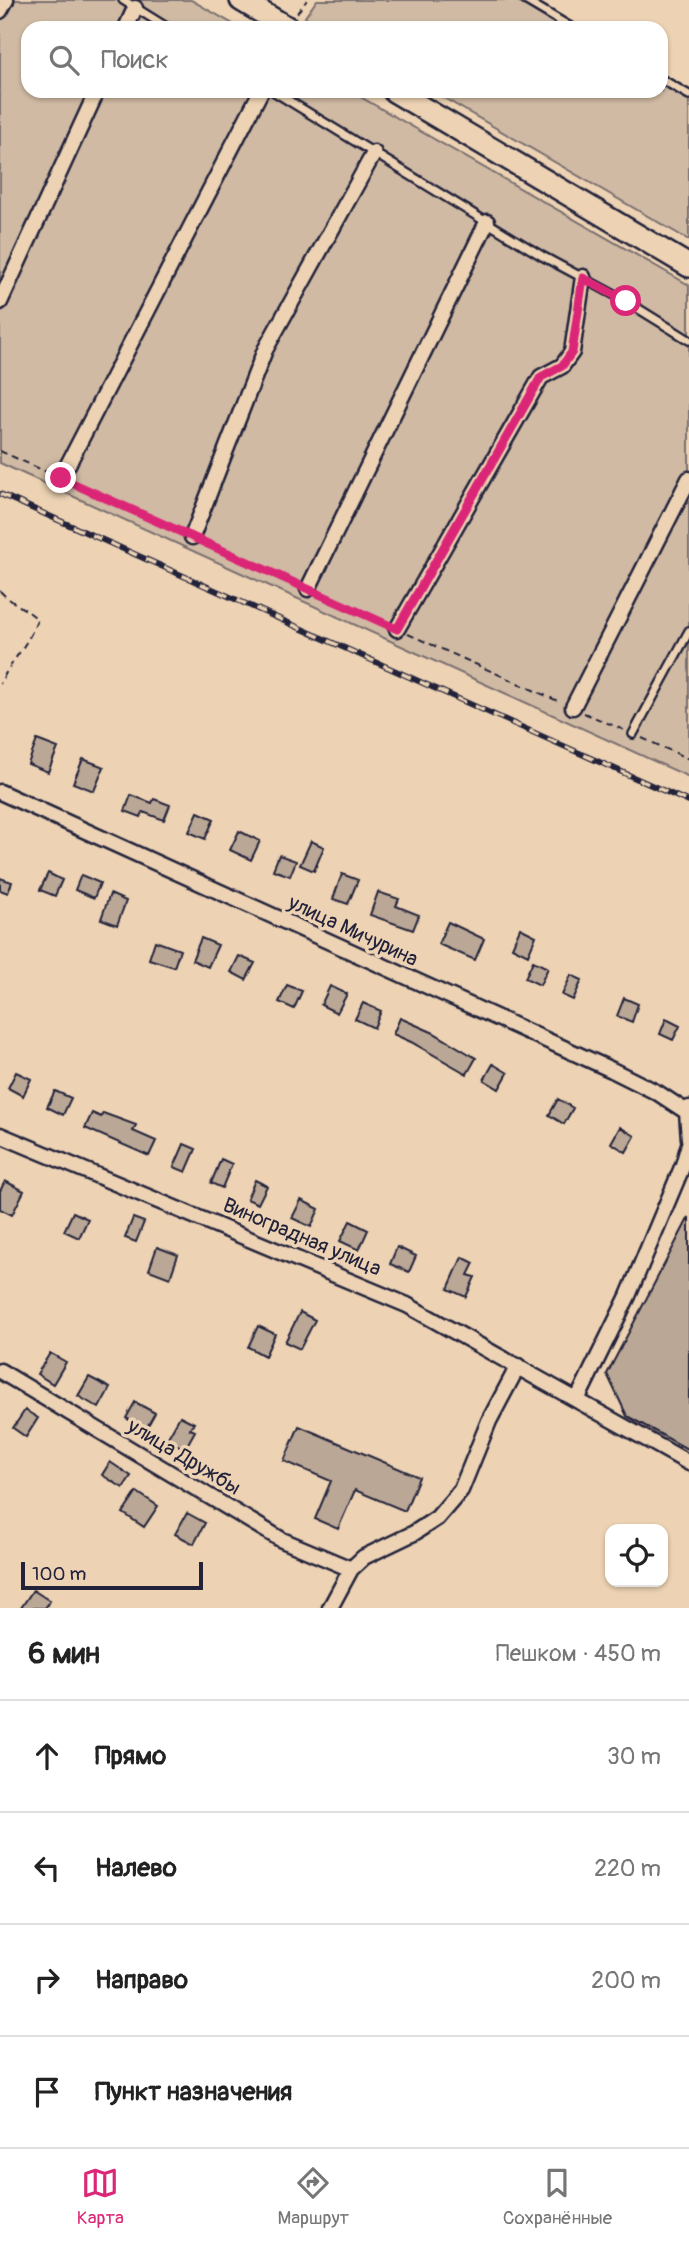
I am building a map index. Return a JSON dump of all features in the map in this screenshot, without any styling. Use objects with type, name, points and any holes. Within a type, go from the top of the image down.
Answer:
[{"type":"main road","points":[[241,0],[276,21]]},
{"type":"main road","points":[[406,98],[689,266]]},
{"type":"street","points":[[0,11],[6,0]]},
{"type":"street","points":[[0,302],[94,98]]},
{"type":"street","points":[[61,478],[257,98]]},
{"type":"street","points":[[192,537],[265,350],[374,153]]},
{"type":"street","points":[[308,589],[487,222]]},
{"type":"street","points":[[397,629],[541,377],[562,366],[572,352],[583,278]]},
{"type":"street","points":[[572,707],[689,479]]},
{"type":"street","name":"улица Мичурина","points":[[0,792],[612,1070],[688,1110]]},
{"type":"street","points":[[577,1400],[628,1296],[683,1165],[689,1141],[688,1110]]},
{"type":"street","name":"Виноградная улица","points":[[0,1135],[407,1305],[689,1463]]},
{"type":"street","points":[[330,1608],[351,1569],[364,1557],[414,1533],[437,1518],[461,1490],[489,1421],[519,1366]]},
{"type":"street","name":"улица Дружбы","points":[[0,1371],[282,1540],[351,1569]]},
{"type":"lane","points":[[526,0],[560,21]]},
{"type":"lane","points":[[129,4],[157,21]]},
{"type":"lane","points":[[668,83],[689,95]]},
{"type":"lane","points":[[284,98],[487,222],[689,340]]},
{"type":"lane","points":[[633,734],[689,631]]},
{"type":"path","points":[[0,451],[689,759]]},
{"type":"path","points":[[0,591],[37,619],[34,630],[6,670],[0,684]]},
{"type":"shaded area","points":[[0,0],[191,0],[228,21],[21,21],[21,98],[362,98],[689,285],[689,777],[0,463]]},
{"type":"shaded area","points":[[317,0],[516,0],[555,21],[312,21],[305,17]]},
{"type":"shaded area","points":[[668,84],[689,95],[689,240],[444,98],[668,98]]},
{"type":"building","points":[[37,740],[58,748],[48,772],[28,764]]},
{"type":"building","points":[[83,759],[104,767],[94,791],[73,783]]},
{"type":"building","points":[[131,795],[152,803],[154,799],[170,805],[164,820],[143,812],[141,817],[125,811]]},
{"type":"building","points":[[198,812],[214,819],[205,839],[189,832]]},
{"type":"building","points":[[239,831],[260,841],[251,860],[230,850]]},
{"type":"building","points":[[311,841],[324,847],[314,871],[300,865]]},
{"type":"building","points":[[279,855],[296,861],[290,876],[273,870]]},
{"type":"building","points":[[48,873],[62,880],[55,896],[40,890]]},
{"type":"building","points":[[342,874],[358,880],[348,904],[333,899]]},
{"type":"building","points":[[81,875],[100,883],[94,898],[75,890]]},
{"type":"building","points":[[0,878],[12,882],[8,893],[0,890]]},
{"type":"building","points":[[378,892],[399,899],[396,906],[419,915],[413,930],[370,915]]},
{"type":"building","points":[[110,894],[126,901],[117,925],[101,919]]},
{"type":"building","points":[[448,922],[484,939],[475,960],[438,944]]},
{"type":"building","points":[[520,928],[536,936],[528,955],[512,947]]},
{"type":"building","points":[[201,938],[218,945],[208,967],[192,960]]},
{"type":"building","points":[[155,941],[180,950],[174,967],[149,959]]},
{"type":"building","points":[[239,956],[255,963],[246,980],[231,972]]},
{"type":"building","points":[[533,961],[548,968],[540,985],[525,978]]},
{"type":"building","points":[[571,975],[582,980],[573,1000],[562,995]]},
{"type":"building","points":[[287,985],[302,991],[294,1009],[279,1002]]},
{"type":"building","points":[[330,986],[347,994],[337,1013],[321,1005]]},
{"type":"building","points":[[624,998],[638,1004],[632,1022],[617,1016]]},
{"type":"building","points":[[363,1003],[381,1011],[374,1028],[355,1019]]},
{"type":"building","points":[[400,1018],[434,1033],[476,1058],[467,1074],[393,1034]]},
{"type":"building","points":[[666,1019],[680,1026],[673,1040],[660,1034]]},
{"type":"building","points":[[493,1064],[508,1073],[499,1089],[484,1080]]},
{"type":"building","points":[[16,1072],[31,1079],[23,1096],[8,1088]]},
{"type":"building","points":[[55,1091],[71,1098],[63,1115],[47,1107]]},
{"type":"building","points":[[558,1099],[573,1108],[564,1124],[549,1115]]},
{"type":"building","points":[[92,1113],[101,1117],[103,1113],[136,1125],[133,1131],[156,1141],[149,1156],[85,1128]]},
{"type":"building","points":[[620,1127],[635,1136],[626,1152],[611,1143]]},
{"type":"building","points":[[184,1144],[196,1149],[186,1172],[174,1167]]},
{"type":"building","points":[[221,1159],[232,1164],[222,1188],[211,1183]]},
{"type":"building","points":[[255,1180],[267,1186],[258,1204],[247,1199]]},
{"type":"building","points":[[5,1181],[24,1191],[12,1215],[0,1209],[0,1191]]},
{"type":"building","points":[[301,1200],[319,1209],[311,1227],[292,1218]]},
{"type":"building","points":[[73,1212],[88,1219],[79,1238],[64,1231]]},
{"type":"building","points":[[689,1217],[689,1450],[627,1416],[607,1374]]},
{"type":"building","points":[[133,1218],[144,1222],[136,1242],[125,1238]]},
{"type":"building","points":[[350,1221],[368,1230],[359,1250],[340,1241]]},
{"type":"building","points":[[157,1247],[178,1255],[170,1278],[149,1270]]},
{"type":"building","points":[[397,1247],[416,1256],[409,1272],[390,1264]]},
{"type":"building","points":[[462,1257],[474,1263],[468,1275],[475,1277],[466,1297],[448,1289]]},
{"type":"building","points":[[300,1312],[315,1320],[300,1349],[285,1342]]},
{"type":"building","points":[[258,1326],[275,1334],[265,1356],[248,1347]]},
{"type":"building","points":[[50,1353],[66,1362],[53,1384],[37,1374]]},
{"type":"building","points":[[89,1377],[110,1388],[99,1408],[78,1396]]},
{"type":"building","points":[[135,1402],[155,1413],[146,1429],[126,1418]]},
{"type":"building","points":[[25,1410],[38,1418],[26,1437],[13,1428]]},
{"type":"building","points":[[180,1416],[194,1423],[190,1429],[195,1431],[185,1449],[167,1439]]},
{"type":"building","points":[[299,1426],[419,1477],[405,1511],[355,1490],[338,1529],[315,1519],[331,1481],[284,1461]]},
{"type":"building","points":[[110,1462],[131,1476],[123,1488],[102,1475]]},
{"type":"building","points":[[137,1492],[158,1506],[144,1527],[123,1513]]},
{"type":"building","points":[[187,1513],[205,1523],[194,1544],[175,1534]]},
{"type":"building","points":[[33,1590],[50,1601],[45,1608],[21,1608]]},
{"type":"railway","points":[[0,494],[689,802]]},
{"type":"route","points":[[61,478],[397,629],[541,377],[562,366],[572,352],[583,278],[626,301]]}]
